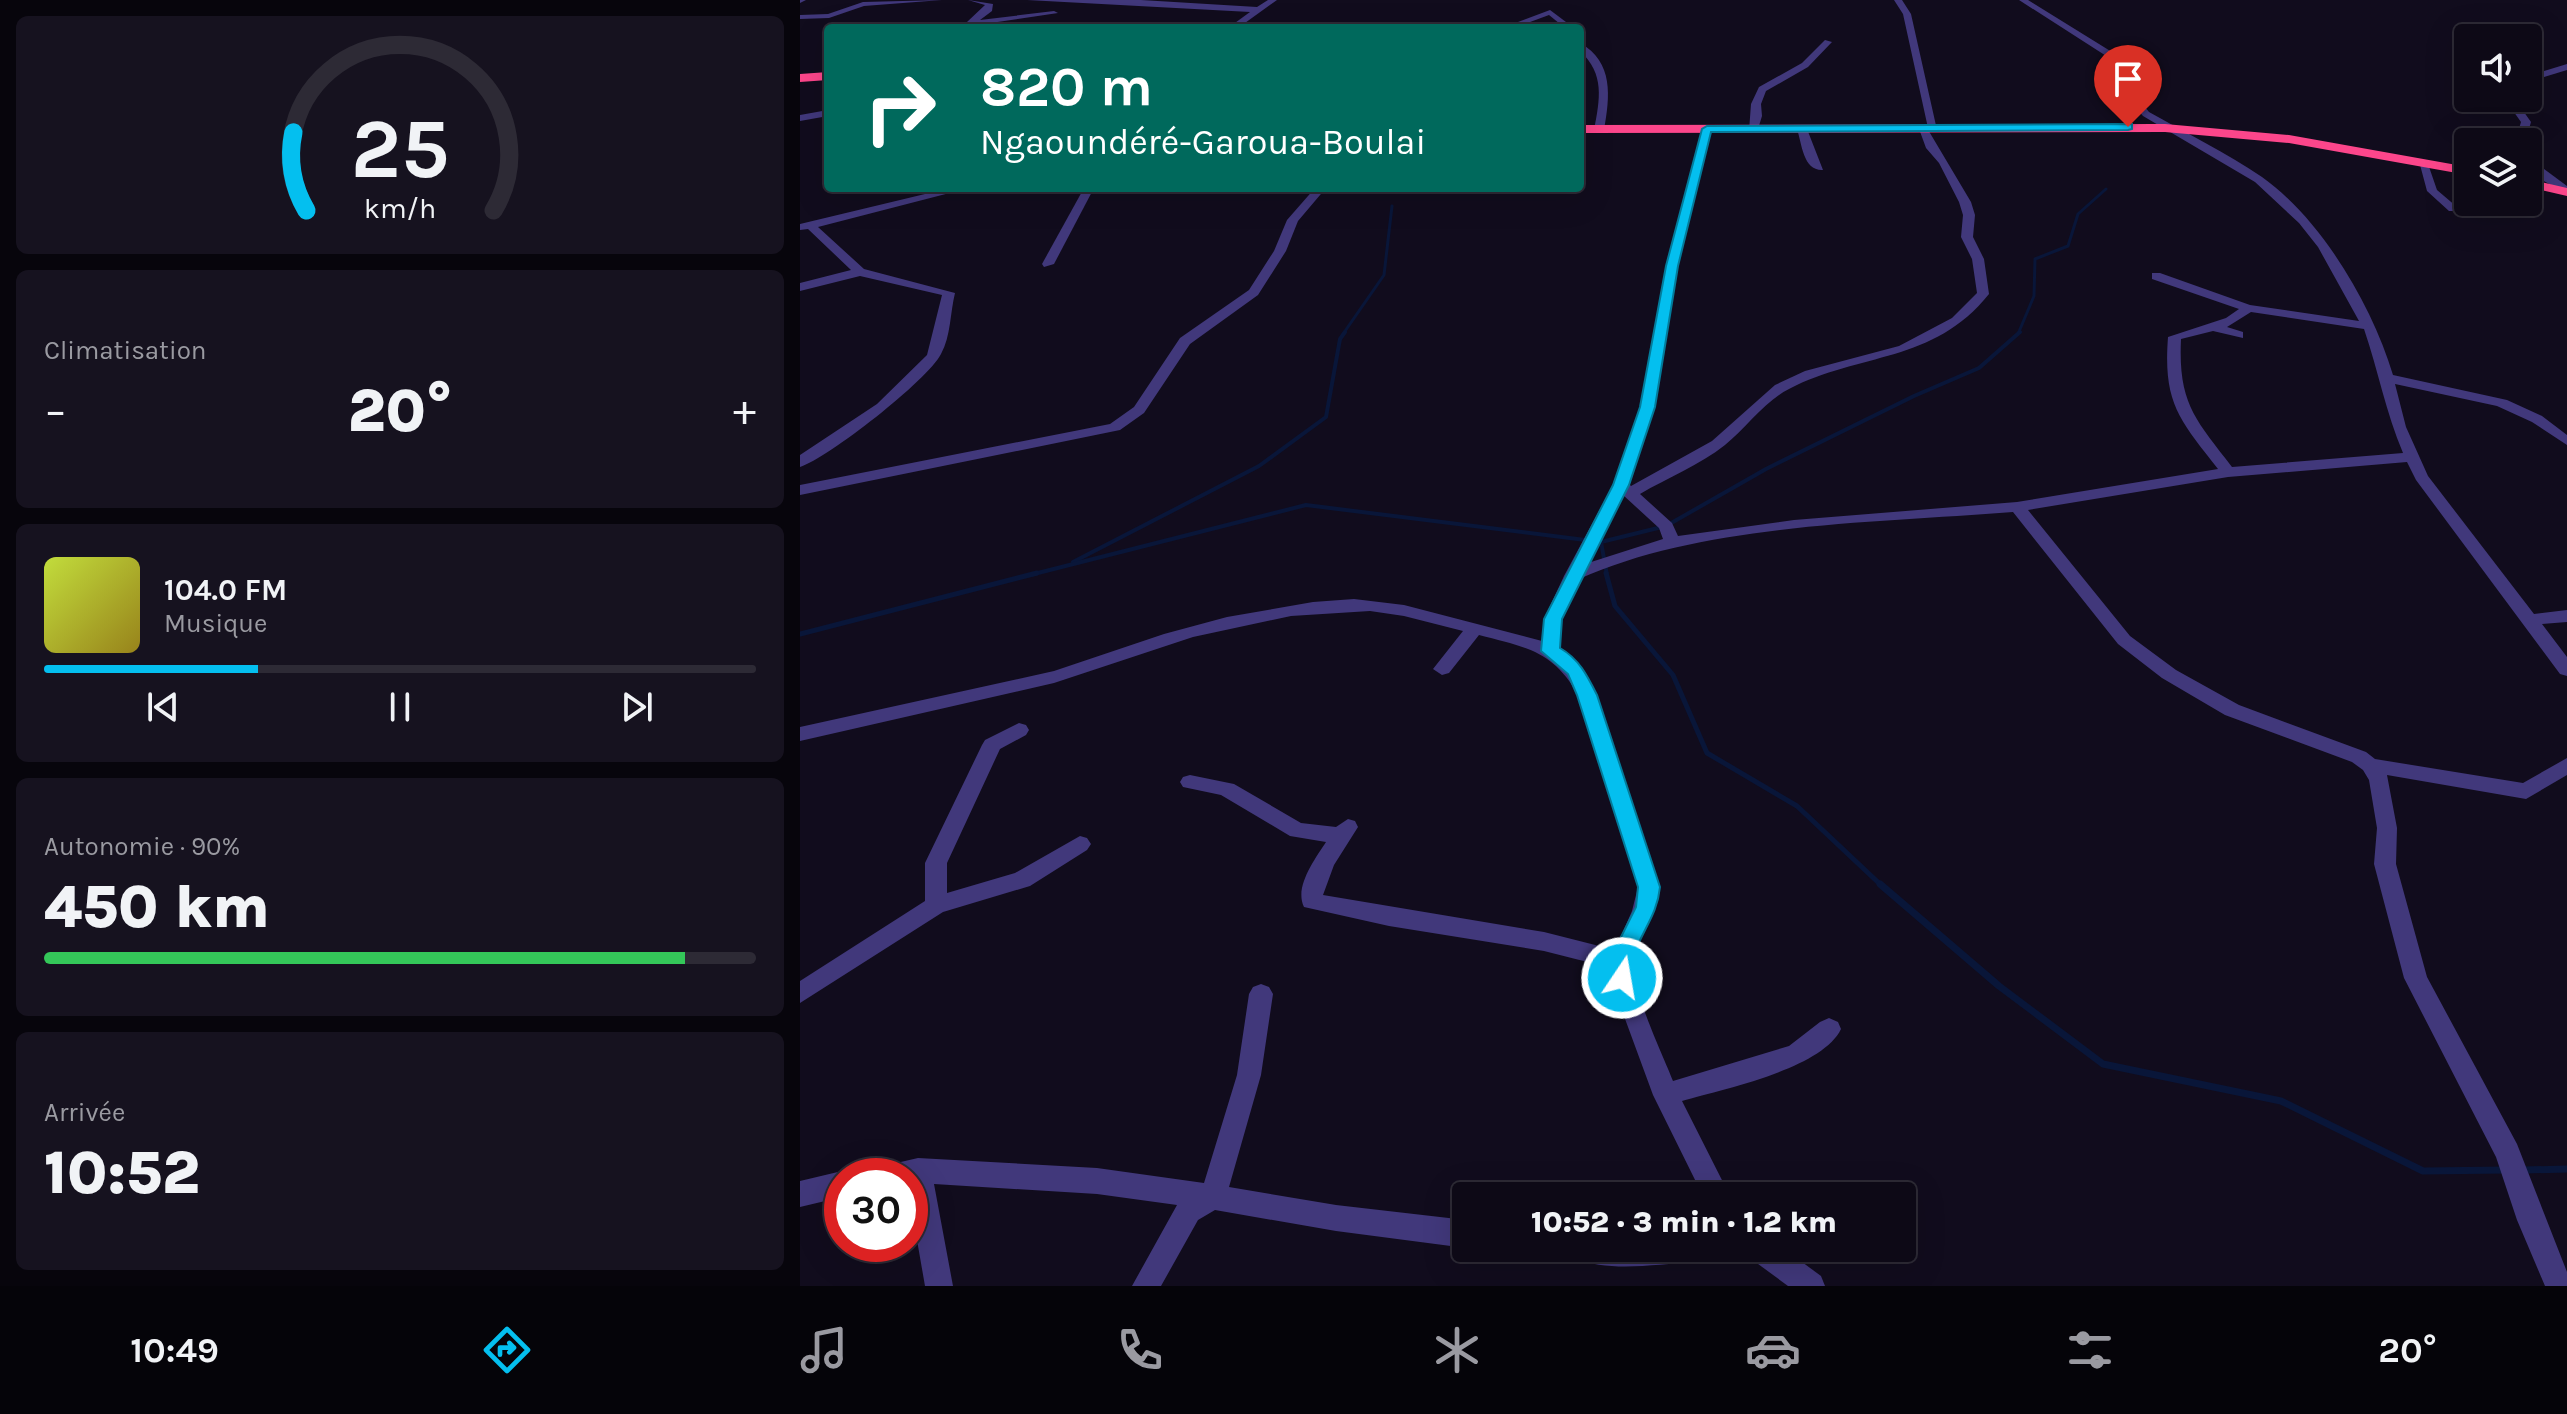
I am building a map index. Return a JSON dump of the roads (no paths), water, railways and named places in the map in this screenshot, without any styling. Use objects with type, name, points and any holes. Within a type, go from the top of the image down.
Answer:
[{"type":"highway","points":[[800,78],[824,76]]},
{"type":"highway","points":[[1584,129],[2165,128],[2289,139],[2454,169]]},
{"type":"highway","points":[[2542,186],[2567,191]]},
{"type":"street","points":[[800,17],[829,16],[863,4],[938,0]]},
{"type":"street","points":[[968,24],[989,9],[986,2],[972,0]]},
{"type":"street","points":[[1031,0],[1103,0],[1259,10]]},
{"type":"street","points":[[1238,24],[1273,0]]},
{"type":"street","points":[[1550,12],[1553,0]]},
{"type":"street","points":[[1626,489],[1717,444],[1780,388],[1810,374],[1904,349],[1957,321],[1983,294],[1978,259],[1967,237],[1969,215],[1965,202],[1944,162],[1931,148],[1907,14],[1898,0]]},
{"type":"street","points":[[2023,0],[2117,59],[2128,70],[2133,99],[2154,121],[2230,161],[2278,195],[2323,246],[2369,326],[2410,457],[2437,503],[2567,670]]},
{"type":"street","points":[[1517,24],[1550,12]]},
{"type":"street","points":[[1550,12],[1565,24]]},
{"type":"street","points":[[976,24],[1030,14],[1060,13]]},
{"type":"street","points":[[1753,129],[1757,116],[1756,104],[1762,89],[1805,65],[1828,42]]},
{"type":"street","points":[[1584,51],[1596,60],[1607,87],[1599,130]]},
{"type":"street","points":[[2542,75],[2567,67]]},
{"type":"street","points":[[800,118],[824,114]]},
{"type":"street","points":[[1550,651],[1553,619],[1572,576],[1626,489],[1648,407],[1672,266],[1707,129]]},
{"type":"street","points":[[1802,129],[1813,164],[1819,168]]},
{"type":"street","points":[[2423,163],[2432,191],[2453,209]]},
{"type":"street","points":[[2542,174],[2567,191]]},
{"type":"street","points":[[805,226],[947,192]]},
{"type":"street","points":[[1048,264],[1087,192]]},
{"type":"street","points":[[800,490],[1115,427],[1139,410],[1185,341],[1254,292],[1280,251],[1293,220],[1318,192]]},
{"type":"street","points":[[800,462],[882,407],[937,351],[942,313],[949,293],[860,272],[805,226]]},
{"type":"street","points":[[800,287],[860,272]]},
{"type":"street","points":[[2156,276],[2248,308],[2369,326]]},
{"type":"street","points":[[2228,472],[2177,404],[2173,384],[2175,337],[2231,321],[2248,308]]},
{"type":"street","points":[[2214,327],[2238,335]]},
{"type":"street","points":[[2387,378],[2452,391],[2512,409],[2536,419],[2567,441]]},
{"type":"street","points":[[1572,576],[1603,562],[1672,542],[1794,525],[2017,507],[2228,472],[2410,457]]},
{"type":"street","points":[[1626,489],[1666,526],[1672,542]]},
{"type":"street","points":[[2017,507],[2124,640],[2169,674],[2232,710],[2359,757],[2370,765],[2379,779],[2387,828],[2385,864],[2416,978],[2508,1153],[2516,1181],[2559,1286]]},
{"type":"street","points":[[800,734],[919,710],[1058,676],[1186,633],[1299,611],[1354,605],[1384,608],[1475,628],[1550,651],[1565,659],[1576,672],[1587,695],[1649,887],[1647,907],[1620,961],[1622,978],[1666,1095],[1710,1182]]},
{"type":"street","points":[[2531,620],[2567,616]]},
{"type":"street","points":[[1442,669],[1475,628]]},
{"type":"street","points":[[936,905],[936,863],[992,745],[1019,730]]},
{"type":"street","points":[[2370,765],[2526,791],[2567,765]]},
{"type":"street","points":[[1190,782],[1227,789],[1297,830],[1344,831],[1311,892],[1312,901],[1392,919],[1498,932],[1559,944],[1620,961]]},
{"type":"street","points":[[800,993],[936,905],[1022,880],[1080,844]]},
{"type":"street","points":[[1146,1286],[1188,1211],[1213,1197],[1249,1075],[1261,994]]},
{"type":"street","points":[[1666,1095],[1796,1055],[1829,1029]]},
{"type":"street","points":[[928,1172],[1097,1181],[1336,1218],[1452,1232]]},
{"type":"street","points":[[800,1194],[824,1188]]},
{"type":"street","points":[[928,1226],[939,1286]]},
{"type":"street","points":[[1779,1262],[1811,1286]]},
{"type":"waterway","points":[[2018,334],[2034,296],[2035,259],[2068,246],[2078,214],[2106,189]]},
{"type":"waterway","points":[[1343,334],[1384,275],[1392,206]]},
{"type":"waterway","points":[[1073,562],[1259,466],[1326,417],[1340,339],[1345,332]]},
{"type":"waterway","points":[[1601,542],[1666,526],[1766,469],[1914,396],[1979,368],[2018,334]]},
{"type":"waterway","points":[[1030,575],[1306,505],[1601,542]]},
{"type":"waterway","points":[[1601,542],[1607,575]]},
{"type":"waterway","points":[[800,634],[1037,573]]},
{"type":"waterway","points":[[1606,573],[1615,606],[1673,675],[1707,753],[1797,806],[1882,886]]},
{"type":"waterway","points":[[1880,884],[1999,986],[2103,1064],[2281,1101],[2423,1171],[2506,1170]]},
{"type":"waterway","points":[[2524,1170],[2567,1169]]}]
